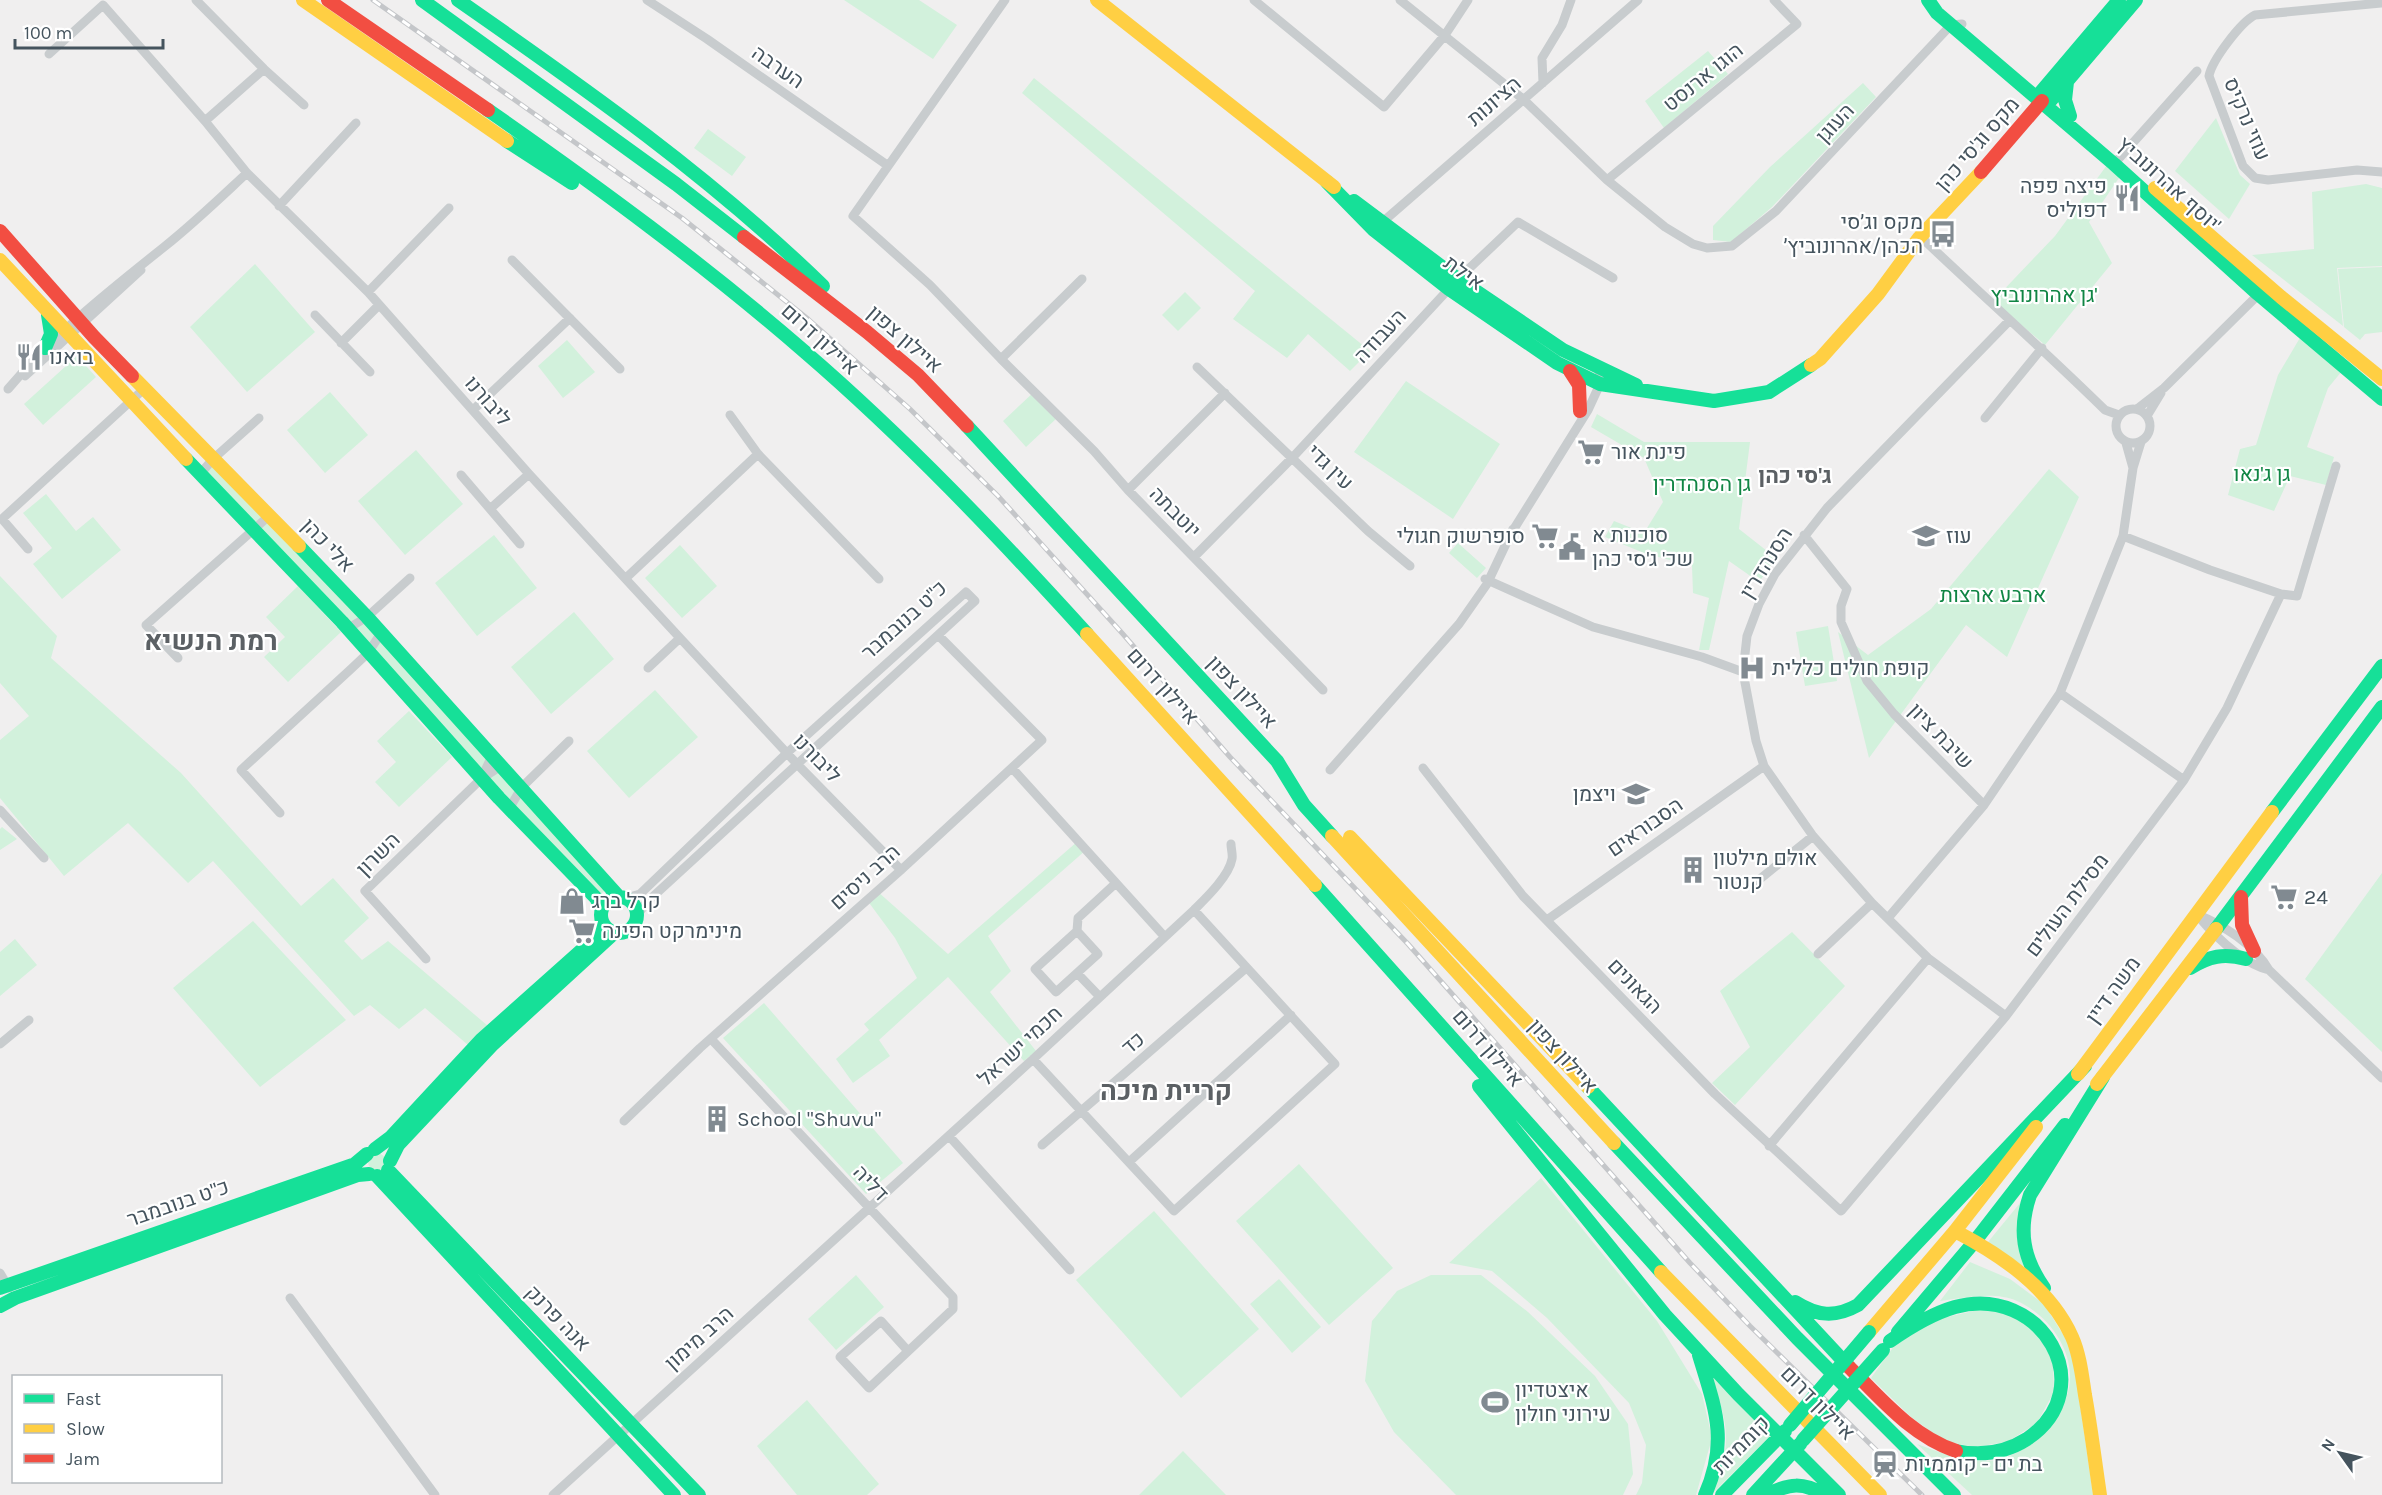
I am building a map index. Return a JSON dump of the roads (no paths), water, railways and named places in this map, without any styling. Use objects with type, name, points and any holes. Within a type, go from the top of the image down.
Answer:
[{"type":"main road","points":[[303,0],[523,152],[681,252]]},
{"type":"main road","name":"איילון דרום","points":[[328,0],[519,132],[724,283],[807,353],[883,423],[1007,546],[1336,908],[1627,1236],[1727,1342],[1880,1495]]},
{"type":"main road","name":"איילון צפון","points":[[422,0],[676,184],[867,332],[918,375],[980,439],[1277,761],[1304,805],[1613,1142],[1797,1338],[1954,1495]]},
{"type":"main road","points":[[458,0],[598,98],[755,221],[802,265],[867,332]]},
{"type":"main road","name":"אילת","points":[[1098,0],[1240,110],[1453,284],[1569,370],[1595,382]]},
{"type":"main road","name":"יוסף אהרונוביץ'","points":[[1929,0],[1937,13],[1957,25],[2117,161]]},
{"type":"main road","points":[[2045,98],[2119,0]]},
{"type":"main road","points":[[2045,98],[2067,82],[2136,0]]},
{"type":"main road","points":[[2067,82],[2065,100],[2070,116]]},
{"type":"main road","name":"יוסף אהרונוביץ'","points":[[2045,98],[2070,116],[2256,290],[2382,379]]},
{"type":"main road","name":"מקס וג'סי כהן","points":[[1595,382],[1664,395],[1714,401],[1769,392],[1820,358],[1878,294],[1900,263],[2045,98]]},
{"type":"main road","name":"אלי כהן","points":[[0,231],[80,321],[367,617],[622,897]]},
{"type":"main road","name":"אלי כהן","points":[[0,260],[67,334],[351,633],[509,809],[596,898],[602,909]]},
{"type":"main road","name":"אילת","points":[[1453,284],[1563,350],[1599,367]]},
{"type":"main road","name":"יוסף אהרונוביץ'","points":[[2266,295],[2382,399]]},
{"type":"main road","points":[[45,348],[52,330],[48,313]]},
{"type":"main road","name":"מקס וג'סי כהן","points":[[1599,367],[1646,390]]},
{"type":"main road","points":[[1569,370],[1579,385],[1580,411]]},
{"type":"main road","name":"משה דיין","points":[[1869,1332],[1954,1232],[2085,1066],[2382,666]]},
{"type":"main road","points":[[1887,1345],[1975,1241],[2103,1077],[2382,707]]},
{"type":"main road","points":[[1277,761],[1594,1092],[1745,1256],[1883,1400],[1921,1434],[1941,1446],[1962,1452],[1986,1453],[2017,1445],[2042,1427],[2049,1418],[2060,1394],[2061,1371],[2057,1352],[2050,1336],[2032,1320],[2009,1308],[1982,1303],[1953,1308],[1919,1321],[1887,1345]]},
{"type":"main road","points":[[2183,973],[2215,955],[2250,955],[2240,924],[2241,895]]},
{"type":"main road","points":[[622,897],[636,906],[638,914],[637,922],[630,930],[621,934],[609,929],[601,920],[605,903],[622,897]]},
{"type":"main road","points":[[1336,908],[1583,1217],[1698,1352],[1779,1437],[1839,1495]]},
{"type":"main road","points":[[381,1170],[398,1145],[493,1044],[609,929]]},
{"type":"main road","name":"כ\"ט בנובמבר","points":[[2,1282],[355,1164],[391,1137],[481,1041],[601,933],[609,929]]},
{"type":"main road","points":[[1745,1256],[1809,1311],[1827,1316],[1849,1311],[1868,1294],[2085,1066]]},
{"type":"main road","points":[[2067,1328],[2052,1299],[2028,1262],[2023,1243],[2022,1219],[2030,1195],[2103,1077]]},
{"type":"main road","points":[[371,1151],[384,1152],[381,1170],[363,1165],[371,1151]]},
{"type":"main road","name":"כ\"ט בנובמבר","points":[[0,1306],[15,1298],[358,1175],[381,1170]]},
{"type":"main road","name":"אנה פרנק","points":[[381,1170],[699,1495]]},
{"type":"main road","name":"אנה פרנק","points":[[381,1170],[618,1436],[674,1495]]},
{"type":"main road","points":[[1954,1232],[1975,1241],[2031,1283],[2050,1302],[2073,1338],[2081,1370],[2100,1495]]},
{"type":"main road","name":"קוממיות","points":[[1722,1495],[1790,1425],[1869,1332]]},
{"type":"main road","name":"קוממיות","points":[[1753,1495],[1887,1345]]},
{"type":"main road","points":[[1698,1352],[1719,1427],[1717,1465],[1705,1495]]},
{"type":"main road","points":[[1767,1495],[1781,1487],[1796,1483],[1811,1486],[1825,1495]]},
{"type":"street","points":[[196,0],[264,69],[304,105]]},
{"type":"street","name":"הערבה","points":[[647,0],[707,39],[887,165]]},
{"type":"street","points":[[887,165],[1005,0]]},
{"type":"street","points":[[1254,0],[1384,107],[1445,35],[1468,0]]},
{"type":"street","points":[[1400,0],[1523,99],[1607,180]]},
{"type":"street","points":[[1542,82],[1542,58],[1562,25],[1571,0]]},
{"type":"street","name":"הציונות","points":[[1378,225],[1638,0]]},
{"type":"street","name":"הוגו ארנסט","points":[[1607,180],[1797,24],[1774,0]]},
{"type":"street","name":"ליבורנו","points":[[49,54],[103,5],[205,121],[247,173],[368,292],[529,474],[680,638],[798,765],[901,870]]},
{"type":"street","name":"עוזי נרקיס","points":[[2381,5],[2255,15],[2247,20],[2216,61],[2209,76],[2243,166],[2255,178],[2268,180],[2357,170],[2382,172]]},
{"type":"street","name":"העוגן","points":[[1607,180],[1665,227],[1693,244],[1707,248],[1732,246],[1776,212],[1957,25]]},
{"type":"street","points":[[205,121],[264,69]]},
{"type":"street","points":[[2117,161],[2197,71]]},
{"type":"street","points":[[279,206],[356,123]]},
{"type":"street","name":"יוטבתה","points":[[887,165],[853,216],[930,285],[1094,451],[1128,490],[1323,690]]},
{"type":"street","points":[[0,397],[80,321],[247,173]]},
{"type":"street","points":[[368,292],[449,208]]},
{"type":"street","name":"העבודה","points":[[1194,557],[1293,457],[1453,284],[1518,222],[1613,278]]},
{"type":"street","points":[[1921,239],[2009,321],[2042,348],[2105,410],[2119,416]]},
{"type":"street","points":[[512,260],[620,369]]},
{"type":"street","points":[[1001,359],[1082,279]]},
{"type":"street","points":[[2133,468],[2126,442],[2117,433],[2115,427],[2119,416],[2125,411],[2137,409],[2164,388],[2245,308],[2266,295]]},
{"type":"street","points":[[341,343],[379,305]]},
{"type":"street","points":[[315,315],[370,372]]},
{"type":"street","points":[[473,410],[570,318]]},
{"type":"street","name":"הסנהדרין","points":[[2006,1016],[1928,958],[1872,903],[1812,836],[1764,766],[1756,741],[1743,672],[1747,636],[1759,603],[1775,574],[1804,535],[1827,508],[2009,321]]},
{"type":"street","points":[[8,389],[45,348],[67,334]]},
{"type":"street","points":[[1985,418],[2042,348]]},
{"type":"street","name":"עין גדי","points":[[1197,367],[1368,531],[1410,566]]},
{"type":"street","points":[[1330,770],[1459,624],[1514,529],[1585,415],[1599,367]]},
{"type":"street","points":[[1566,445],[1595,382]]},
{"type":"street","points":[[28,549],[2,519],[145,388]]},
{"type":"street","points":[[2147,416],[2164,388]]},
{"type":"street","points":[[1128,490],[1224,393]]},
{"type":"street","points":[[1888,918],[1984,805],[2035,726],[2060,693],[2123,536],[2133,468],[2141,442],[2149,433],[2150,427],[2147,416],[2137,409]]},
{"type":"street","points":[[730,415],[758,454],[879,579]]},
{"type":"street","points":[[201,473],[213,459],[259,418]]},
{"type":"street","points":[[2126,442],[2141,442]]},
{"type":"street","points":[[626,578],[758,454]]},
{"type":"street","points":[[2123,536],[2281,594],[2297,596],[2336,466]]},
{"type":"street","points":[[490,508],[529,474]]},
{"type":"street","points":[[461,475],[520,544]]},
{"type":"street","points":[[178,658],[146,625],[270,515]]},
{"type":"street","name":"שיבת ציון","points":[[1804,535],[1847,589],[1841,606],[1841,622],[1867,681],[1894,714],[1984,805]]},
{"type":"street","points":[[351,633],[410,578]]},
{"type":"street","points":[[1485,582],[1593,627],[1702,657],[1743,672]]},
{"type":"street","name":"כ\"ט בנובמבר","points":[[622,897],[640,894],[787,753],[966,592],[975,601],[647,902],[638,914]]},
{"type":"street","name":"מסילת העולים","points":[[1841,1211],[2006,1016],[2184,780],[2227,708],[2281,594]]},
{"type":"street","name":"הרב ניסים","points":[[624,1120],[1042,740],[939,636]]},
{"type":"street","points":[[280,813],[240,770],[385,638]]},
{"type":"street","points":[[648,668],[680,638]]},
{"type":"street","points":[[2060,693],[2184,780]]},
{"type":"street","points":[[509,809],[522,787],[569,741]]},
{"type":"street","name":"השרון","points":[[482,779],[496,761]]},
{"type":"street","name":"השרון","points":[[426,959],[365,891],[482,779],[496,761]]},
{"type":"street","name":"הסבוראים","points":[[1547,920],[1764,766]]},
{"type":"street","points":[[1011,768],[1164,936]]},
{"type":"street","name":"הגאונים","points":[[1423,768],[1523,896],[1714,1094],[1841,1211]]},
{"type":"street","points":[[499,798],[522,787]]},
{"type":"street","points":[[0,810],[44,858]]},
{"type":"street","points":[[1755,884],[1812,836]]},
{"type":"street","name":"חכמי ישראל","points":[[869,1207],[1034,1059],[1211,894],[1232,860],[1231,844]]},
{"type":"street","points":[[1077,931],[1098,954],[1056,992],[1035,969],[1077,931],[1078,918],[1116,883]]},
{"type":"street","points":[[1818,954],[1872,903]]},
{"type":"street","points":[[1034,1059],[1174,1211],[1335,1064],[1194,910]]},
{"type":"street","points":[[2196,914],[2250,955],[2263,959],[2269,970],[2382,1078]]},
{"type":"street","points":[[1769,1146],[1928,958]]},
{"type":"street","name":"כד","points":[[1042,1145],[1246,968]]},
{"type":"street","points":[[1077,973],[1100,997]]},
{"type":"street","points":[[1129,1162],[1291,1015]]},
{"type":"street","points":[[0,1044],[29,1020]]},
{"type":"street","name":"דליה","points":[[712,1040],[953,1297],[953,1309],[869,1388],[840,1357],[881,1321],[908,1351]]},
{"type":"street","points":[[949,1136],[1070,1270]]},
{"type":"street","name":"הרב מימון","points":[[554,1495],[869,1207]]},
{"type":"street","points":[[2,1282],[15,1298]]},
{"type":"street","points":[[290,1298],[435,1495]]},
{"type":"railway","points":[[373,0],[682,218],[808,319],[910,409],[998,496],[1230,757],[1408,944],[1690,1263],[1750,1326],[1922,1495]]},
{"type":"place","name":"פיצה פפה דפוליס","points":[[2127,198]]},
{"type":"place","name":"מקס וג׳סי הכהן/אהרונוביץ׳","points":[[1943,234]]},
{"type":"place","name":"בואנו","points":[[29,357]]},
{"type":"place","name":"פינת אור","points":[[1591,452]]},
{"type":"place","name":"סופרשוק חגולי","points":[[1545,536]]},
{"type":"place","name":"עוז","points":[[1926,536]]},
{"type":"place","name":"סוכנות א שכ' ג'סי כהן","points":[[1572,547]]},
{"type":"place","name":"קופת חולים כללית","points":[[1752,668]]},
{"type":"place","name":"ויצמן","points":[[1636,794]]},
{"type":"place","name":"אולם מילטון קנטור","points":[[1693,870]]},
{"type":"place","name":"24","points":[[2284,897]]},
{"type":"place","name":"קרל ברג","points":[[572,901]]},
{"type":"place","name":"מינימרקט הפינה","points":[[582,931]]},
{"type":"place","name":"School \"Shuvu\"","points":[[717,1119]]},
{"type":"place","name":"איצטדיון עירוני חולון","points":[[1495,1402]]},
{"type":"place","name":"בת ים - קוממיות","points":[[1885,1464]]},
{"type":"district","name":"ג'סי כהן","points":[[1795,475]]},
{"type":"district","name":"רמת הנשיא","points":[[211,641]]},
{"type":"district","name":"קריית מיכה","points":[[1166,1091]]},
{"type":"park label","name":"גן אהרונוביץ'","points":[[2044,295]]},
{"type":"park label","name":"גן ג'נאו","points":[[2262,474]]},
{"type":"park label","name":"גן הסנהדרין","points":[[1702,484]]},
{"type":"park label","name":"ארבע ארצות","points":[[1993,595]]}]
